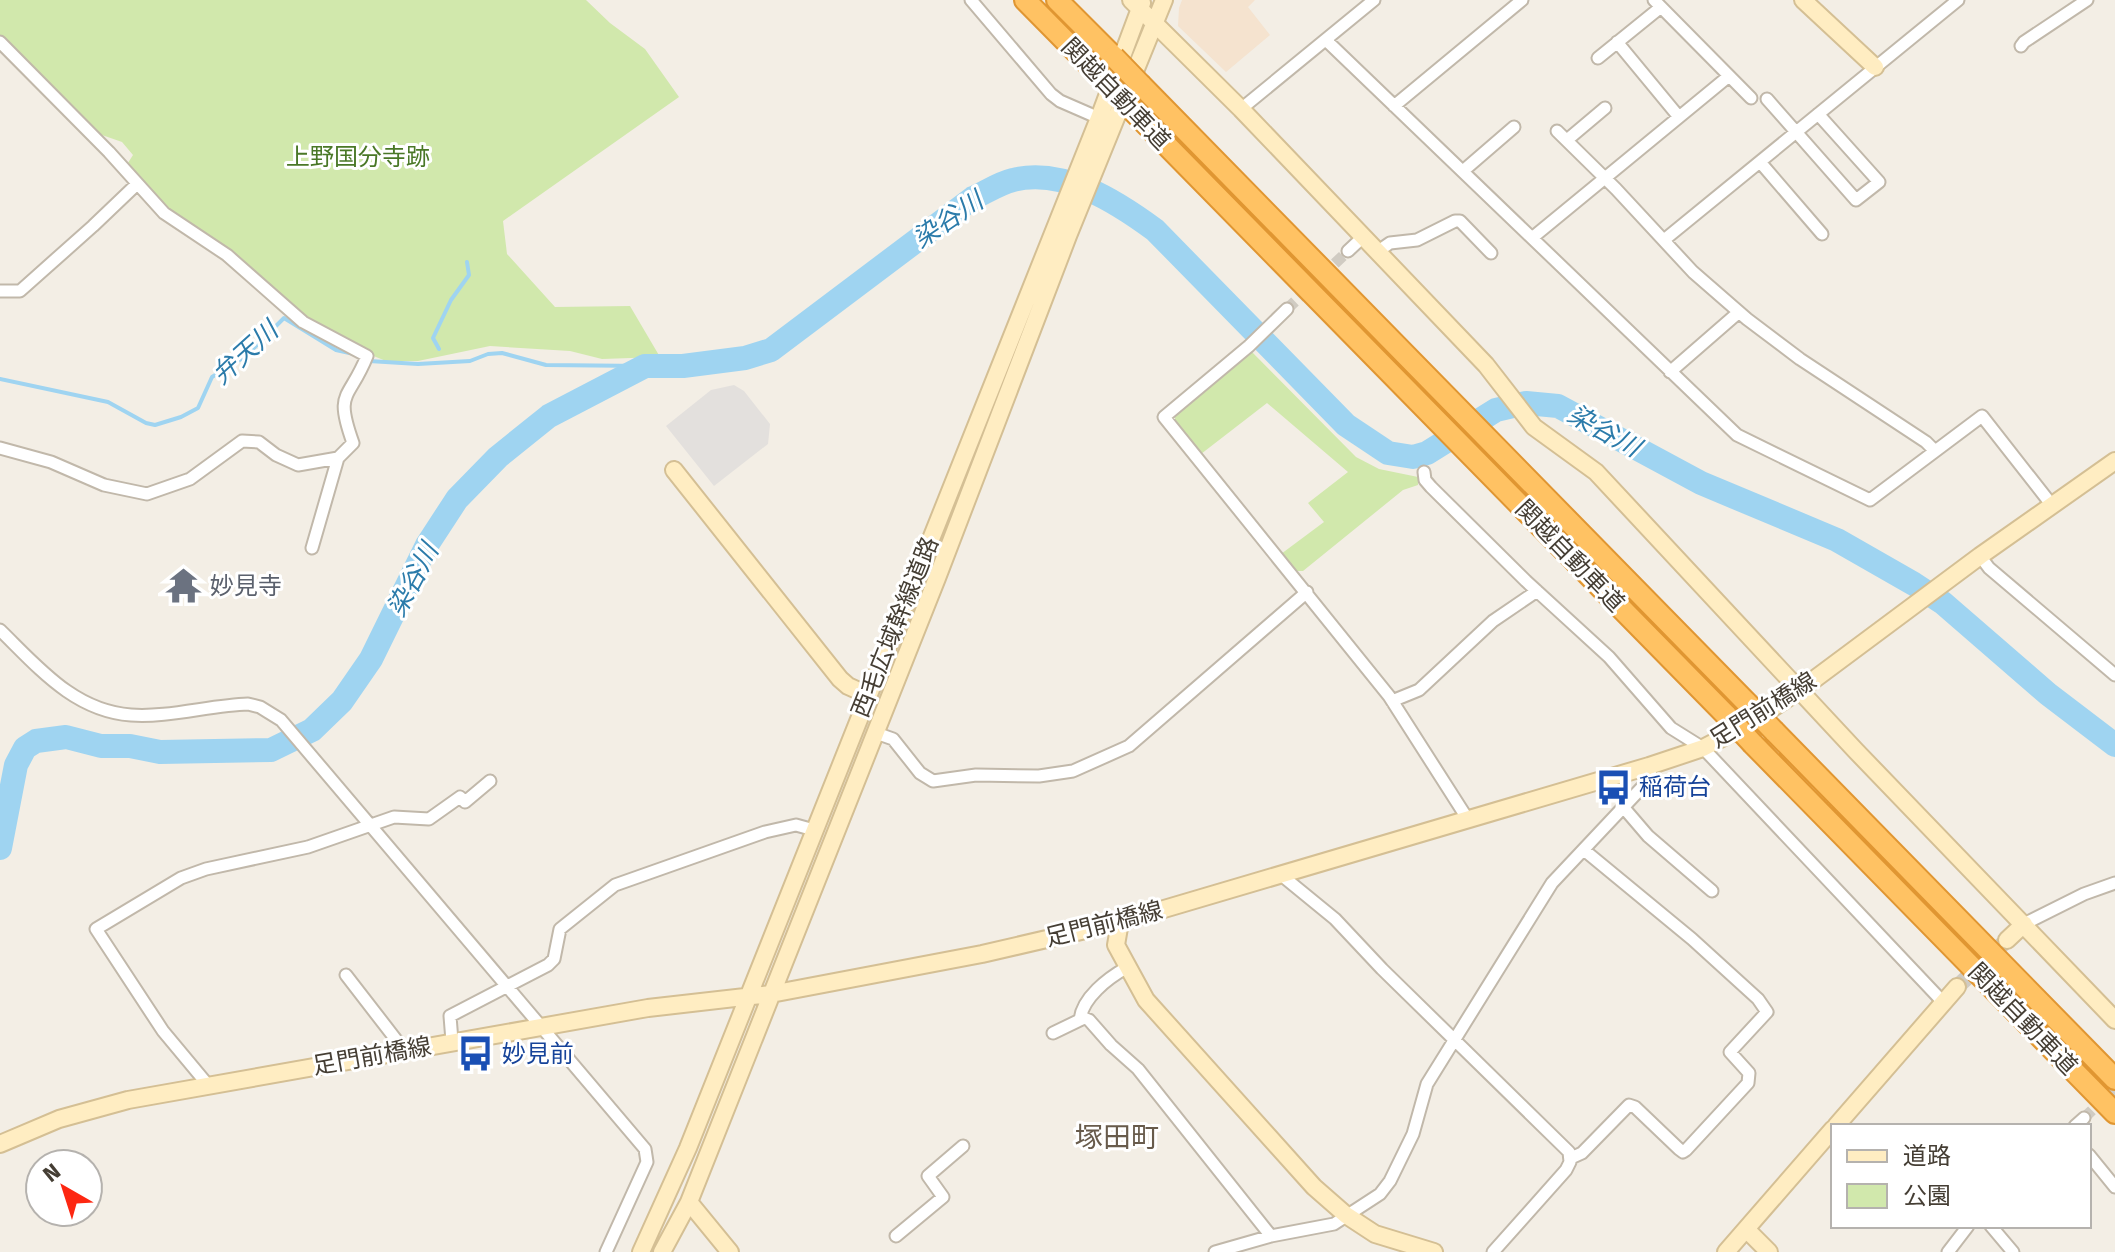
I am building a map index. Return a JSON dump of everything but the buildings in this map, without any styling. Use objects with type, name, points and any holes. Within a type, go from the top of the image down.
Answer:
[{"type":"highway","name":"関越自動車道","points":[[1025,0],[2115,1113]]},
{"type":"highway","name":"関越自動車道","points":[[1057,0],[2115,1079]]},
{"type":"main road","name":"西毛広域幹線道路","points":[[641,1252],[688,1148],[868,695],[1087,168],[1164,0]]},
{"type":"main road","points":[[1803,0],[1875,67]]},
{"type":"main road","name":"西毛広域幹線道路","points":[[1087,168],[1099,118],[1138,3]]},
{"type":"main road","points":[[1138,3],[1154,24],[1241,109],[1486,365],[1529,421],[1544,436],[1596,472],[1856,751],[2115,1020]]},
{"type":"main road","name":"西毛広域幹線道路","points":[[662,1252],[689,1202],[876,733],[1072,204]]},
{"type":"main road","name":"足門前橋線","points":[[0,1144],[32,1129],[96,1108],[208,1085],[648,1008],[771,994],[982,954],[1120,922],[1649,766],[1703,748],[1747,725],[1800,690],[2051,504],[2115,461]]},
{"type":"main road","points":[[674,470],[840,679],[868,695]]},
{"type":"main road","points":[[1120,922],[1116,945],[1146,1000],[1314,1187],[1346,1215],[1375,1234],[1434,1252]]},
{"type":"main road","points":[[2007,940],[2024,924]]},
{"type":"main road","points":[[1837,1124],[1957,987]]},
{"type":"main road","points":[[1726,1252],[1831,1131]]},
{"type":"main road","points":[[689,1202],[730,1252]]},
{"type":"main road","points":[[1746,1229],[1769,1252]]},
{"type":"street","points":[[971,0],[1051,94],[1099,118]]},
{"type":"street","points":[[1241,109],[1374,0]]},
{"type":"street","points":[[1394,106],[1522,0]]},
{"type":"street","points":[[1664,240],[1958,0]]},
{"type":"street","points":[[2021,46],[2087,0]]},
{"type":"street","points":[[1598,58],[1658,4],[1751,98]]},
{"type":"street","points":[[1328,38],[1329,43],[1737,435],[1870,500],[1982,416],[2051,504]]},
{"type":"street","points":[[0,42],[109,152],[164,213],[234,260],[303,322],[367,356],[343,401],[343,415],[353,443],[338,458],[312,548]]},
{"type":"street","points":[[1617,42],[1679,117]]},
{"type":"street","points":[[0,63],[11,54]]},
{"type":"street","points":[[1532,238],[1729,76]]},
{"type":"street","points":[[1767,99],[1856,200],[1879,182],[1818,114]]},
{"type":"street","points":[[1567,140],[1605,108]]},
{"type":"street","points":[[1463,171],[1514,127]]},
{"type":"street","points":[[1557,131],[1693,272],[1739,312],[1800,359],[1935,451]]},
{"type":"street","points":[[1760,162],[1822,234]]},
{"type":"street","points":[[0,291],[20,291],[137,184]]},
{"type":"street","points":[[1377,252],[1390,243],[1417,240],[1460,221],[1491,253]]},
{"type":"street","points":[[1348,251],[1363,237]]},
{"type":"street","points":[[1287,309],[1164,417],[1392,701],[1467,818]]},
{"type":"street","points":[[1670,372],[1739,312]]},
{"type":"street","points":[[0,448],[51,462],[104,485],[147,494],[190,479],[242,441],[259,442],[276,455],[298,465],[338,458]]},
{"type":"street","points":[[1424,472],[1425,480],[1431,487],[1609,657],[1671,728],[1703,748],[1942,1001]]},
{"type":"street","points":[[1980,556],[2000,578],[2115,675]]},
{"type":"street","points":[[1392,701],[1419,690],[1499,616],[1537,591]]},
{"type":"street","points":[[876,733],[893,739],[920,773],[933,781],[976,775],[1039,776],[1073,771],[1129,746],[1307,592]]},
{"type":"street","points":[[0,630],[60,687],[91,706],[131,715],[248,704],[281,720],[645,1149],[647,1162],[606,1252]]},
{"type":"street","points":[[1215,1252],[1246,1248],[1271,1236],[1334,1224],[1380,1194],[1390,1181],[1413,1134],[1427,1084],[1552,883],[1648,781],[1651,776],[1649,766]]},
{"type":"street","points":[[208,1085],[163,1031],[96,929],[181,878],[206,869],[308,847],[394,817],[429,819],[460,797],[465,802],[490,781]]},
{"type":"street","points":[[1624,808],[1648,836],[1712,891]]},
{"type":"street","points":[[452,1041],[450,1016],[510,987],[554,959],[560,929],[615,885],[765,832],[796,825],[814,830]]},
{"type":"street","points":[[1493,1252],[1566,1170],[1571,1158],[1582,1153],[1629,1105],[1635,1107],[1679,1149],[1683,1152],[1686,1150],[1748,1083],[1749,1073],[1730,1052],[1767,1012],[1758,999],[1692,939],[1584,850]]},
{"type":"street","points":[[1280,874],[1335,919],[1382,969],[1563,1144],[1571,1158]]},
{"type":"street","points":[[2024,924],[2115,883]]},
{"type":"street","points":[[1080,1020],[1084,1007],[1097,991],[1126,968]]},
{"type":"street","points":[[346,975],[404,1050]]},
{"type":"street","points":[[1053,1033],[1080,1020],[1089,1020],[1138,1069],[1271,1236]]},
{"type":"street","points":[[896,1236],[943,1197],[928,1176],[963,1146]]},
{"type":"street","points":[[2091,1157],[2115,1187]]},
{"type":"street","points":[[1948,1252],[1966,1228]]},
{"type":"street","points":[[1993,1228],[2013,1252]]},
{"type":"shaded area","points":[[1182,0],[1255,0],[1248,7],[1270,35],[1226,72],[1178,26]]},
{"type":"shaded area","points":[[734,385],[744,391],[770,424],[768,444],[714,486],[666,426],[711,390]]},
{"type":"green space","name":"上野国分寺跡","points":[[0,0],[586,0],[645,49],[679,97],[503,221],[507,254],[555,307],[630,306],[660,357],[602,359],[570,351],[490,346],[418,361],[386,361],[356,349],[320,329],[167,210],[126,166],[133,155],[122,142],[99,134],[0,38]]},
{"type":"green space","points":[[1250,350],[1356,457],[1379,469],[1418,477],[1418,485],[1403,490],[1303,571],[1294,571],[1281,554],[1324,522],[1308,503],[1348,472],[1267,403],[1201,454],[1175,421],[1175,412]]},
{"type":"waterway","name":"染谷川","points":[[0,848],[16,765],[25,748],[36,741],[66,737],[101,746],[130,746],[160,752],[271,750],[312,730],[342,701],[371,659],[427,545],[457,499],[498,457],[549,416],[645,366],[683,366],[745,358],[771,350],[973,198],[1008,181],[1032,177],[1070,183],[1107,198],[1155,230],[1346,425],[1388,453],[1413,457],[1427,453],[1496,410],[1526,403],[1558,406],[1701,483],[1837,540],[1914,584],[1943,603],[2048,694],[2115,745]]},
{"type":"waterway","points":[[439,349],[433,338],[451,300],[469,275],[467,262]]},
{"type":"waterway","name":"弁天川","points":[[0,379],[108,402],[155,425],[198,408],[212,377],[246,356],[284,318],[336,350],[354,354]]},
{"type":"waterway","name":"弁天川","points":[[369,361],[418,364],[470,361],[488,354],[502,353],[546,365],[645,366]]},
{"type":"tunnel","points":[[1287,309],[1348,251]]},
{"type":"tunnel","points":[[1957,987],[2007,940]]},
{"type":"tunnel","points":[[2084,1118],[2115,1088]]},
{"type":"place","name":"妙見寺","points":[[184,586]]},
{"type":"place","name":"稲荷台","points":[[1613,787]]},
{"type":"place","name":"妙見前","points":[[476,1054]]},
{"type":"district","name":"塚田町","points":[[1117,1137]]}]
